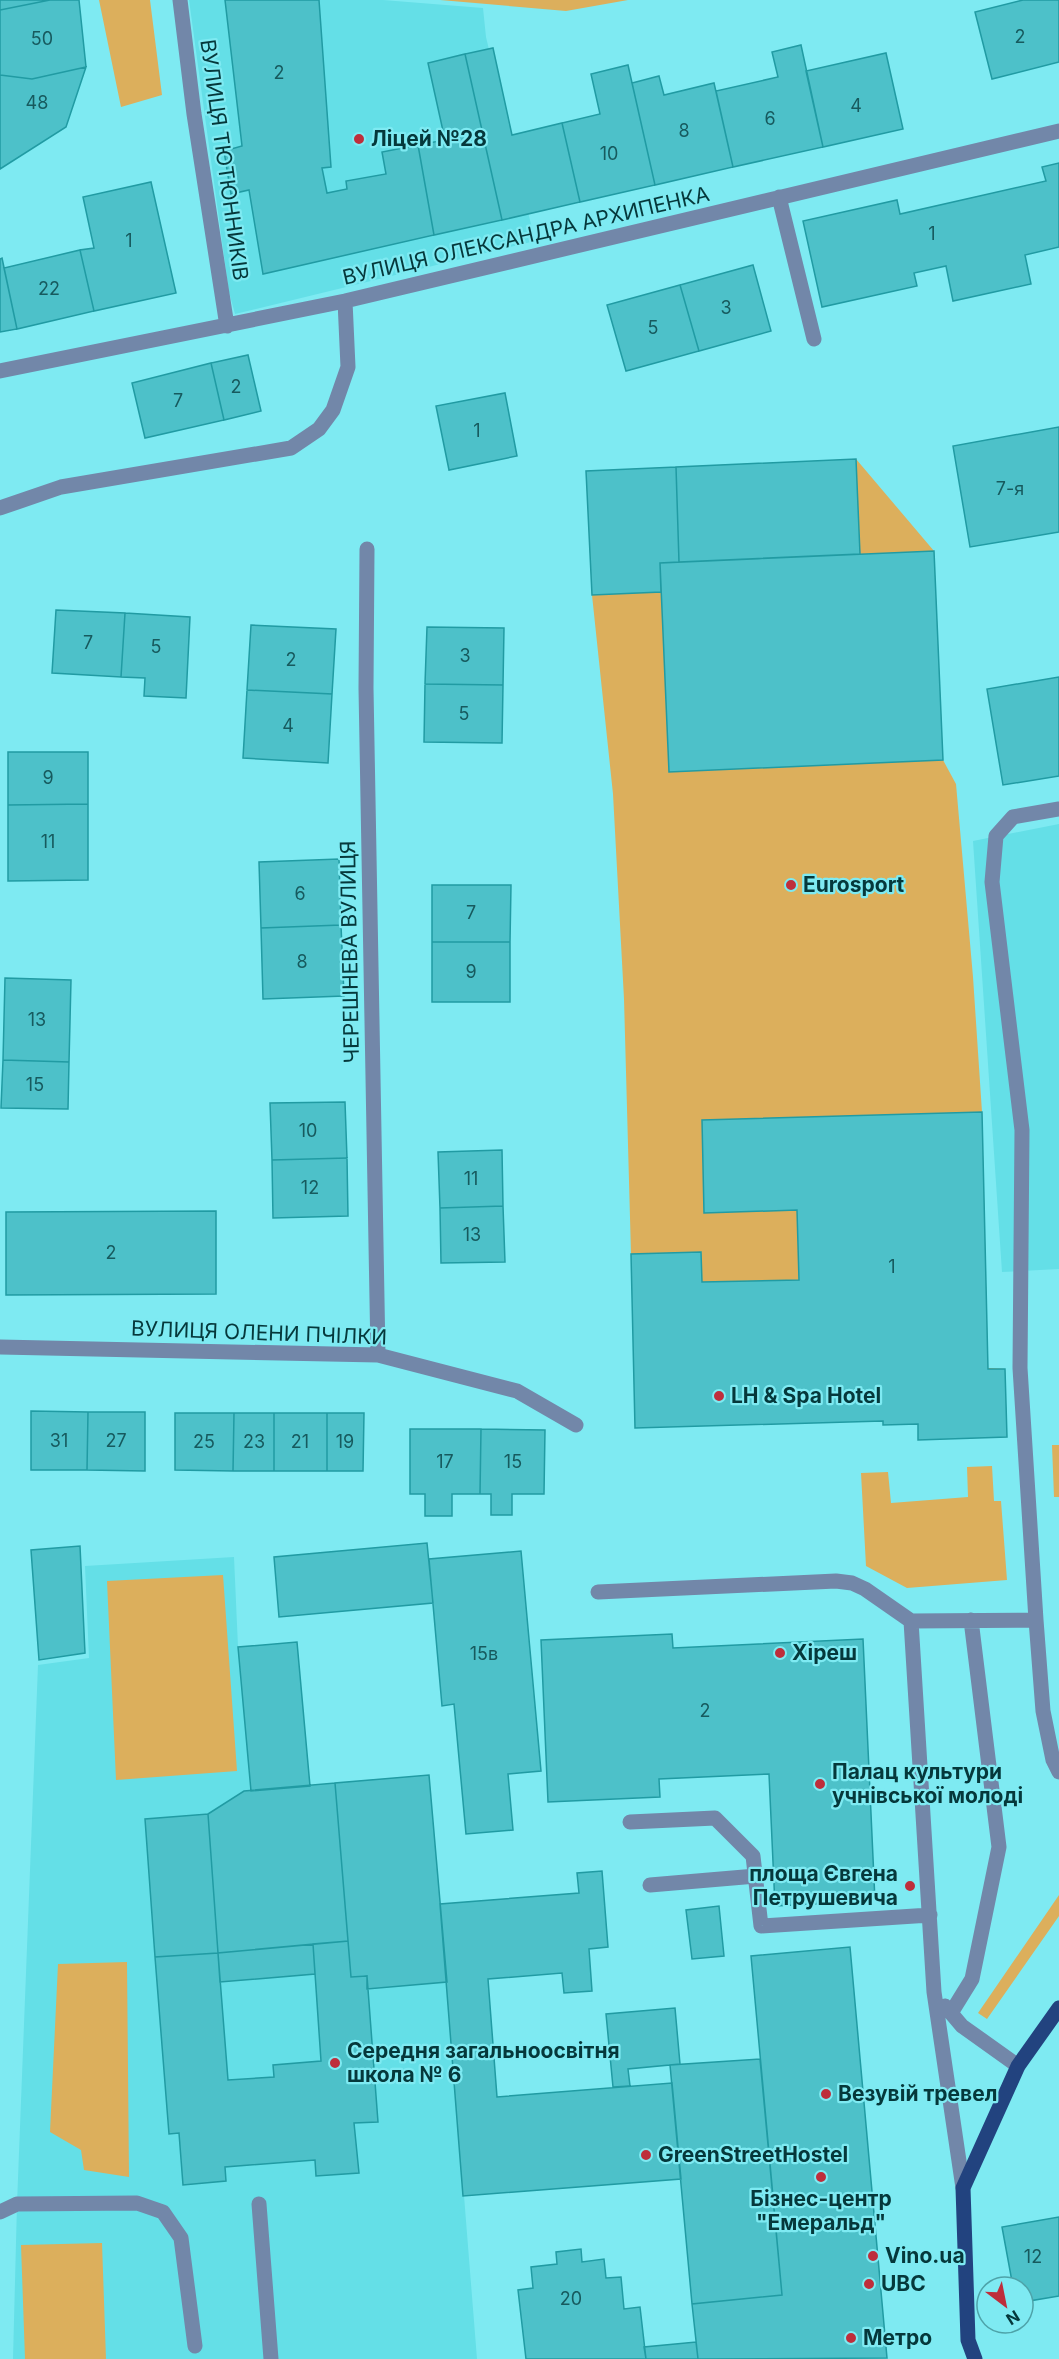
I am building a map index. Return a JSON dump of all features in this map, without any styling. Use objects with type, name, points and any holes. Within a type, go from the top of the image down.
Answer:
[{"type":"main road","points":[[975,2359],[968,2340],[963,2188],[1018,2066],[1059,2008]]},
{"type":"street","name":"ВУЛИЦЯ ТЮТЮННИКІВ","points":[[180,0],[194,114],[227,326]]},
{"type":"street","name":"ВУЛИЦЯ ОЛЕКСАНДРА АРХИПЕНКА","points":[[0,370],[345,301],[1059,131]]},
{"type":"street","points":[[779,197],[814,339]]},
{"type":"street","points":[[0,508],[61,487],[291,448],[319,429],[333,410],[348,367],[345,301]]},
{"type":"street","name":"ЧЕРЕШНЕВА ВУЛИЦЯ","points":[[367,549],[366,712],[378,1355]]},
{"type":"street","points":[[1059,808],[1012,817],[996,836],[992,882],[1022,1130],[1020,1368],[1035,1620],[1042,1711],[1053,1760],[1059,1772]]},
{"type":"street","name":"ВУЛИЦЯ ОЛЕНИ ПЧІЛКИ","points":[[0,1347],[378,1355],[517,1391],[576,1425]]},
{"type":"street","points":[[598,1592],[836,1581],[852,1583],[865,1589],[911,1621],[1035,1620]]},
{"type":"street","points":[[951,2013],[972,1979],[999,1847],[971,1620]]},
{"type":"street","points":[[911,1621],[934,1992],[963,2188]]},
{"type":"street","points":[[630,1822],[715,1818],[753,1856],[761,1926],[930,1915]]},
{"type":"street","points":[[650,1885],[756,1876]]},
{"type":"street","points":[[934,1992],[963,2026],[1018,2066]]},
{"type":"street","points":[[0,2212],[17,2204],[137,2203],[163,2212],[181,2238],[195,2346]]},
{"type":"street","points":[[260,2204],[271,2359]]},
{"type":"shaded area","points":[[99,0],[150,0],[162,95],[121,107]]},
{"type":"shaded area","name":"Ліцей №28","points":[[189,0],[383,0],[483,8],[486,37],[535,241],[235,314],[229,292]]},
{"type":"shaded area","points":[[440,0],[628,0],[566,11]]},
{"type":"shaded area","name":"Eurosport","points":[[856,459],[934,551],[943,760],[956,784],[982,1112],[988,1368],[1005,1369],[1007,1437],[918,1440],[918,1424],[883,1425],[883,1421],[631,1254],[624,999],[613,794],[592,595],[586,471]]},
{"type":"shaded area","points":[[1059,824],[1059,1269],[1002,1272],[973,841]]},
{"type":"shaded area","points":[[1052,1445],[1059,1445],[1059,1497],[1054,1497]]},
{"type":"shaded area","points":[[992,1466],[994,1501],[1001,1501],[1007,1580],[907,1588],[866,1566],[861,1473],[888,1472],[891,1503],[968,1497],[967,1467]]},
{"type":"shaded area","points":[[234,1557],[238,1647],[251,1791],[335,1783],[351,1976],[447,1982],[477,2359],[13,2359],[38,1665],[89,1658],[85,1566]]},
{"type":"shaded area","points":[[223,1575],[237,1771],[116,1780],[107,1581]]},
{"type":"shaded area","points":[[1059,1895],[1059,1916],[987,2019],[978,2013]]},
{"type":"shaded area","points":[[127,1962],[129,2177],[84,2170],[81,2150],[50,2132],[58,1964]]},
{"type":"shaded area","points":[[102,2243],[106,2359],[25,2359],[21,2245]]},
{"type":"building","points":[[0,0],[50,0],[0,10]]},
{"type":"building","points":[[50,0],[79,0],[86,67],[32,79],[0,75],[0,10]]},
{"type":"building","points":[[225,0],[319,0],[331,167],[322,168],[327,193],[347,189],[346,181],[386,174],[382,152],[418,145],[434,235],[263,274],[249,190],[231,194],[224,151],[242,146]]},
{"type":"building","points":[[1023,0],[1059,0],[1059,62],[992,79],[975,12]]},
{"type":"building","points":[[801,45],[823,147],[733,167],[716,91],[778,77],[772,52]]},
{"type":"building","points":[[493,48],[512,135],[562,123],[580,202],[502,220],[465,54]]},
{"type":"building","points":[[886,53],[903,129],[823,147],[806,71]]},
{"type":"building","points":[[465,54],[502,220],[434,235],[418,145],[445,140],[428,63]]},
{"type":"building","points":[[628,65],[655,185],[580,202],[562,123],[600,114],[591,74]]},
{"type":"building","points":[[86,67],[66,127],[0,169],[0,75],[32,79]]},
{"type":"building","points":[[659,76],[664,95],[714,83],[733,167],[655,185],[632,83]]},
{"type":"building","points":[[1059,163],[1059,247],[1025,255],[1031,284],[953,301],[946,266],[914,273],[917,286],[822,307],[803,221],[897,200],[900,214],[1046,181],[1042,167]]},
{"type":"building","points":[[151,182],[176,293],[94,311],[80,250],[94,248],[83,197]]},
{"type":"building","points":[[80,250],[94,311],[17,329],[4,268]]},
{"type":"building","points":[[2,258],[17,329],[0,332],[0,259]]},
{"type":"building","points":[[753,265],[771,331],[699,351],[680,285]]},
{"type":"building","points":[[680,285],[699,351],[626,371],[607,305]]},
{"type":"building","points":[[248,355],[261,411],[224,420],[211,363]]},
{"type":"building","points":[[211,363],[224,420],[145,438],[132,383]]},
{"type":"building","points":[[505,393],[517,456],[449,470],[436,406]]},
{"type":"building","points":[[1059,427],[1059,532],[970,547],[953,446]]},
{"type":"building","points":[[856,459],[860,554],[679,562],[676,467]]},
{"type":"building","points":[[676,467],[679,562],[660,563],[661,592],[592,595],[586,471]]},
{"type":"building","points":[[934,551],[943,760],[669,772],[660,563]]},
{"type":"building","points":[[56,610],[125,613],[121,677],[52,673]]},
{"type":"building","points":[[125,613],[190,617],[186,698],[144,696],[145,678],[121,677]]},
{"type":"building","points":[[251,625],[336,629],[332,694],[247,690]]},
{"type":"building","points":[[427,627],[504,628],[503,685],[425,684]]},
{"type":"building","points":[[1059,677],[1059,776],[1003,785],[987,689]]},
{"type":"building","points":[[425,684],[503,685],[502,743],[424,742]]},
{"type":"building","points":[[247,690],[332,694],[328,763],[243,758]]},
{"type":"building","points":[[8,752],[88,752],[88,804],[8,805]]},
{"type":"building","points":[[88,804],[88,880],[8,881],[8,805]]},
{"type":"building","points":[[339,859],[341,925],[261,928],[259,862]]},
{"type":"building","points":[[432,885],[511,885],[510,942],[432,942]]},
{"type":"building","points":[[341,925],[344,996],[263,999],[261,928]]},
{"type":"building","points":[[432,942],[510,942],[510,1002],[432,1002]]},
{"type":"building","points":[[5,978],[71,980],[69,1062],[3,1060]]},
{"type":"building","points":[[3,1060],[69,1062],[68,1109],[1,1108]]},
{"type":"building","points":[[345,1102],[347,1158],[272,1160],[270,1103]]},
{"type":"building","points":[[982,1112],[988,1369],[1005,1369],[1007,1437],[918,1440],[918,1424],[883,1425],[883,1421],[635,1428],[631,1254],[701,1252],[702,1282],[799,1280],[797,1210],[704,1213],[702,1120]]},
{"type":"building","points":[[502,1150],[503,1206],[440,1208],[438,1152]]},
{"type":"building","points":[[347,1158],[348,1216],[273,1218],[272,1160]]},
{"type":"building","points":[[503,1206],[505,1262],[441,1263],[440,1208]]},
{"type":"building","points":[[216,1211],[216,1294],[6,1295],[6,1212]]},
{"type":"building","points":[[31,1411],[88,1412],[87,1470],[31,1470]]},
{"type":"building","points":[[88,1412],[145,1412],[145,1471],[87,1470]]},
{"type":"building","points":[[175,1413],[234,1413],[233,1471],[175,1470]]},
{"type":"building","points":[[234,1413],[274,1413],[274,1471],[233,1471]]},
{"type":"building","points":[[274,1413],[327,1413],[327,1471],[274,1471]]},
{"type":"building","points":[[327,1413],[364,1413],[363,1471],[327,1471]]},
{"type":"building","points":[[410,1429],[481,1429],[480,1494],[452,1494],[452,1516],[425,1516],[425,1494],[410,1494]]},
{"type":"building","points":[[481,1429],[545,1430],[544,1494],[512,1494],[512,1515],[491,1515],[491,1494],[480,1494]]},
{"type":"building","points":[[427,1543],[433,1603],[279,1617],[274,1557]]},
{"type":"building","points":[[80,1546],[85,1653],[39,1660],[31,1550]]},
{"type":"building","points":[[521,1551],[541,1771],[508,1774],[513,1830],[466,1834],[454,1704],[442,1706],[429,1559]]},
{"type":"building","points":[[672,1634],[673,1648],[863,1639],[875,1901],[775,1906],[769,1774],[659,1779],[660,1797],[548,1802],[541,1640]]},
{"type":"building","points":[[297,1642],[310,1786],[251,1791],[238,1647]]},
{"type":"building","points":[[429,1775],[447,1982],[367,1989],[367,1976],[351,1977],[335,1783]]},
{"type":"building","points":[[335,1783],[348,1941],[218,1953],[208,1814],[244,1791]]},
{"type":"building","points":[[208,1814],[218,1953],[155,1957],[145,1819]]},
{"type":"building","points":[[602,1871],[608,1947],[589,1949],[592,1991],[564,1993],[562,1973],[488,1979],[497,2097],[672,2083],[681,2179],[463,2196],[440,1904],[579,1893],[577,1873]]},
{"type":"building","points":[[719,1906],[724,1956],[692,1959],[686,1910]]},
{"type":"building","name":"Середня загальноосвітня школа № 6","points":[[348,1941],[351,1977],[367,1976],[378,2122],[354,2123],[359,2173],[316,2176],[315,2160],[225,2167],[226,2181],[183,2185],[179,2133],[169,2134],[155,1957],[218,1953],[228,2080],[274,2077],[273,2065],[321,2061],[313,1944]]},
{"type":"building","points":[[313,1944],[315,1974],[220,1982],[218,1953]]},
{"type":"building","name":"Бізнес-центр \"Емеральд\"","points":[[850,1947],[887,2358],[698,2359],[692,2304],[782,2295],[751,1956]]},
{"type":"building","points":[[675,2008],[680,2064],[628,2069],[630,2086],[613,2087],[606,2014]]},
{"type":"building","points":[[760,2059],[782,2295],[692,2304],[670,2065]]},
{"type":"building","points":[[1059,2217],[1059,2296],[1035,2300],[1035,2275],[1011,2275],[1002,2227]]},
{"type":"building","points":[[581,2249],[582,2262],[604,2259],[606,2278],[621,2277],[624,2309],[640,2307],[646,2359],[526,2359],[518,2290],[533,2288],[531,2267],[557,2264],[556,2252]]},
{"type":"building","points":[[696,2342],[698,2359],[646,2359],[644,2347]]},
{"type":"place","name":"Ліцей №28","points":[[359,139]]},
{"type":"place","name":"Eurosport","points":[[791,885]]},
{"type":"place","name":"LH & Spa Hotel","points":[[719,1396]]},
{"type":"place","name":"Хіреш","points":[[780,1653]]},
{"type":"place","name":"Палац культури учнівської молоді","points":[[820,1784]]},
{"type":"place","name":"площа Євгена Петрушевича","points":[[910,1886]]},
{"type":"place","name":"Середня загальноосвітня школа № 6","points":[[335,2063]]},
{"type":"place","name":"Везувій тревел","points":[[826,2094]]},
{"type":"place","name":"GreenStreetHostel","points":[[646,2155]]},
{"type":"place","name":"Бізнес-центр \"Емеральд\"","points":[[821,2177]]},
{"type":"place","name":"Vino.ua","points":[[873,2256]]},
{"type":"place","name":"UBC","points":[[869,2284]]},
{"type":"place","name":"Метро","points":[[851,2338]]}]
